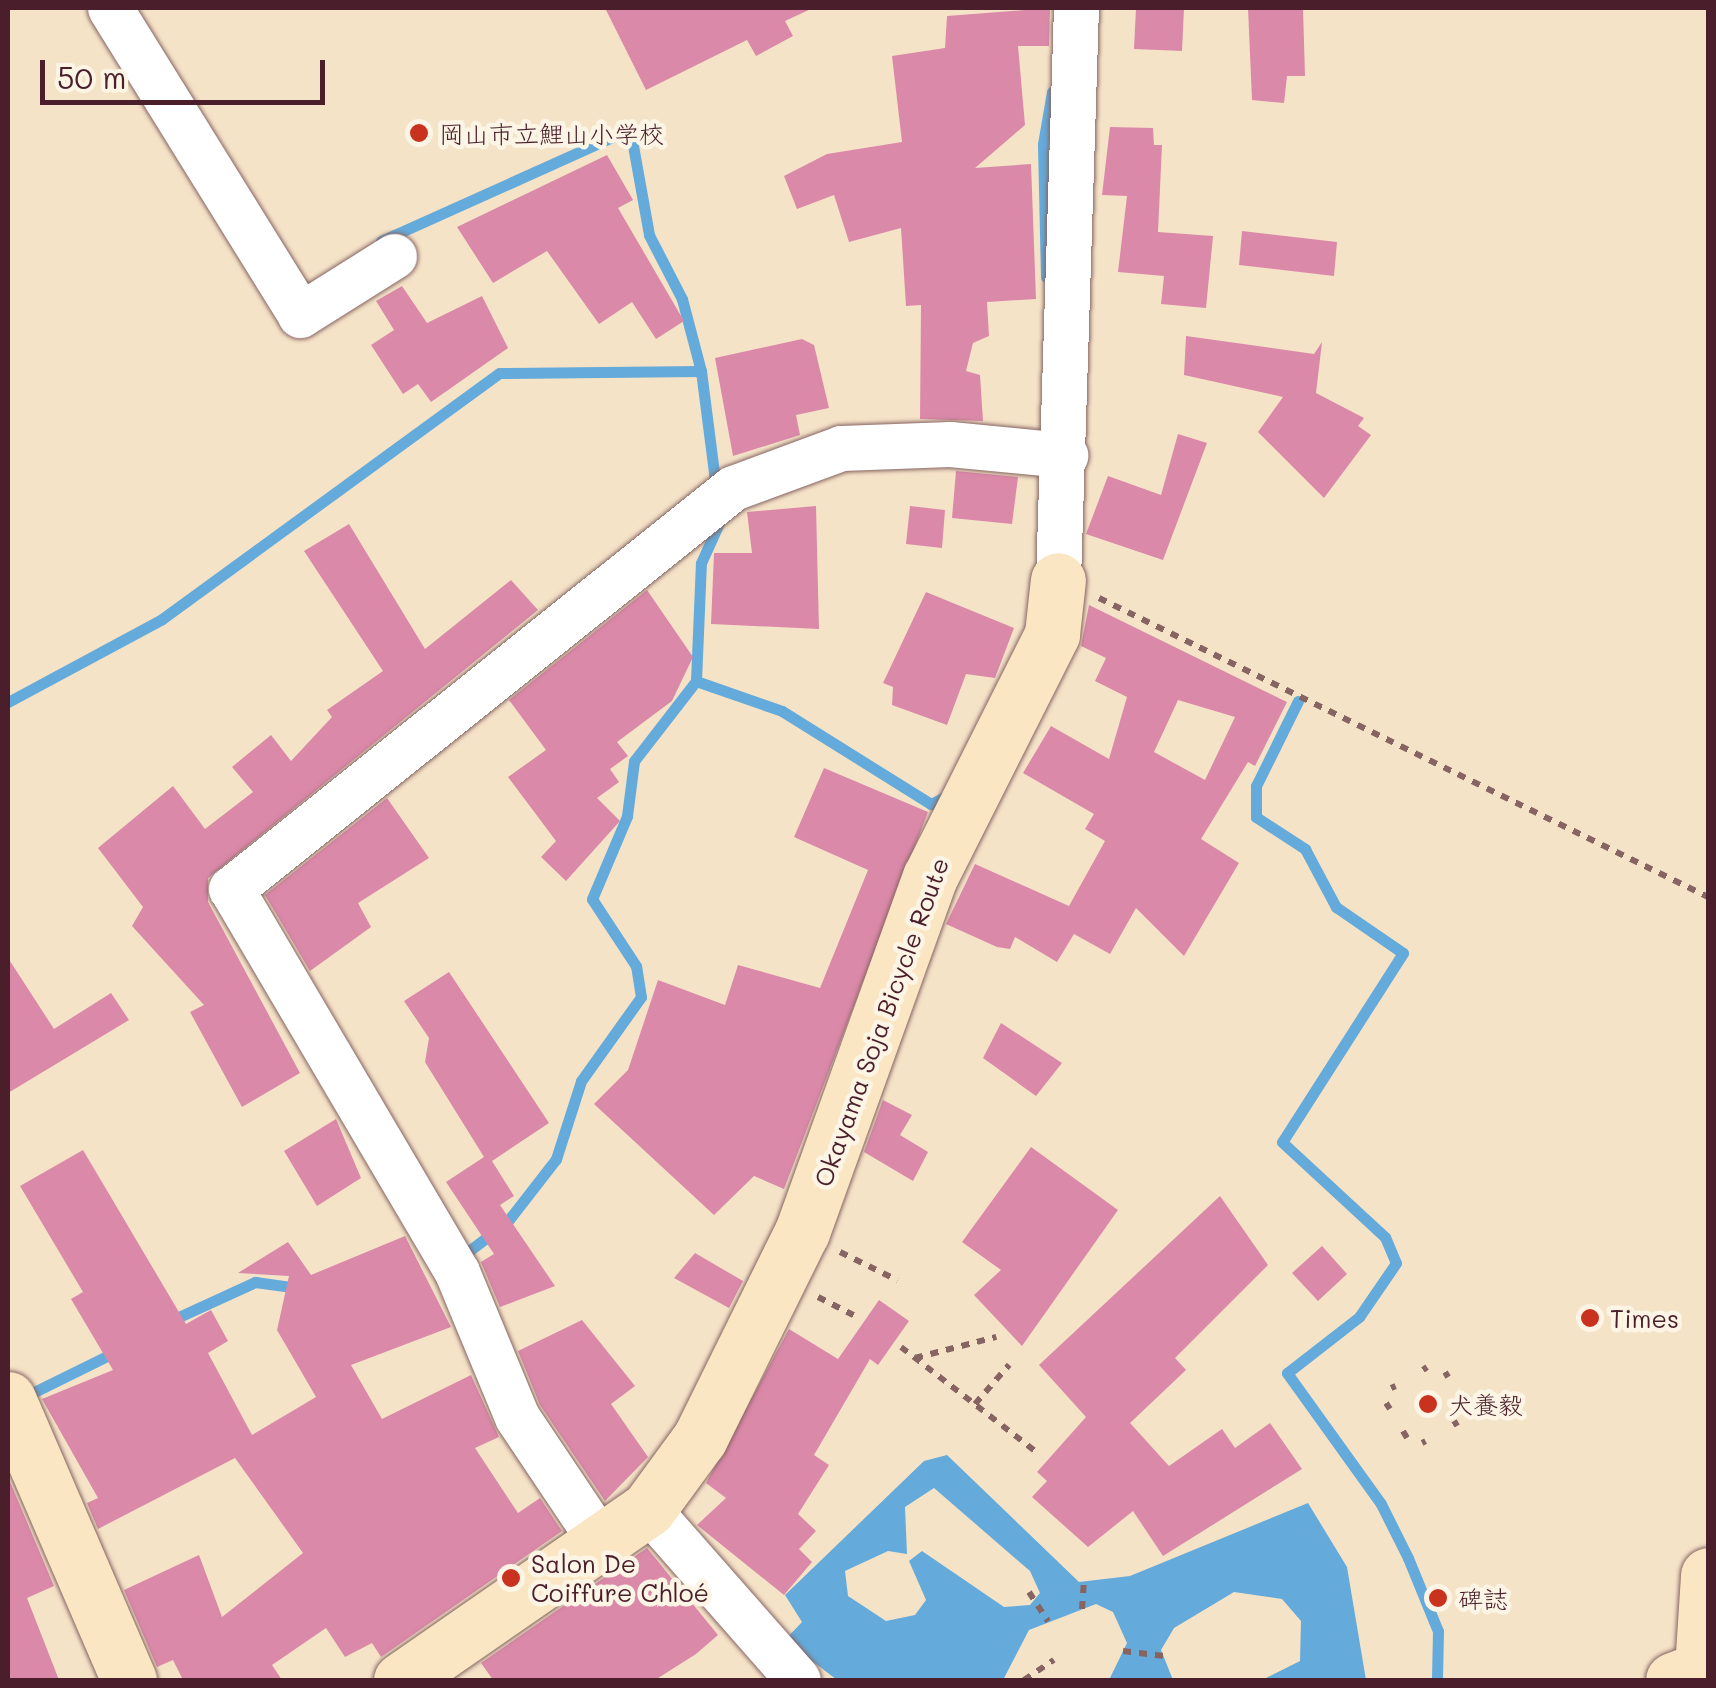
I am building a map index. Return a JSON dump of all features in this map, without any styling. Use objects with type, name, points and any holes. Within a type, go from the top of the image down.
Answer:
[{"type":"main road","name":"Okayama Soja Bicycle Route","points":[[402,1680],[648,1509],[743,1363],[802,1232],[930,877],[1052,634],[1058,580]]},
{"type":"main road","points":[[8,1399],[129,1680]]},
{"type":"main road","points":[[1695,1672],[1708,1574]]},
{"type":"street","points":[[110,8],[300,315],[394,256]]},
{"type":"street","points":[[1058,580],[1065,455],[1076,8]]},
{"type":"street","points":[[600,1541],[516,1416],[457,1272],[230,889],[733,488],[841,448],[950,444],[1065,455]]},
{"type":"street","points":[[648,1509],[798,1680]]},
{"type":"path","points":[[1058,580],[1264,672],[1708,897]]},
{"type":"path","points":[[802,1232],[897,1280]]},
{"type":"path","points":[[914,1358],[996,1337]]},
{"type":"path","points":[[901,1347],[1039,1454]]},
{"type":"path","points":[[975,1404],[1010,1365]]},
{"type":"path","points":[[1082,1610],[1084,1579]]},
{"type":"path","points":[[1029,1592],[1048,1621]]},
{"type":"path","points":[[1123,1651],[1164,1656]]},
{"type":"path","points":[[1024,1680],[1054,1660]]},
{"type":"water","points":[[947,1455],[1079,1582],[1130,1576],[1308,1503],[1347,1567],[1366,1680],[1262,1680],[1300,1661],[1301,1621],[1282,1599],[1234,1592],[1174,1628],[1161,1650],[1173,1680],[1109,1680],[1127,1643],[1113,1612],[1096,1604],[1029,1630],[1003,1680],[837,1680],[785,1640],[802,1622],[785,1595],[924,1461]],"holes":[[[934,1488],[1030,1571],[1040,1593],[1030,1605],[1004,1607],[922,1551],[909,1561],[926,1600],[915,1615],[886,1621],[848,1596],[845,1571],[888,1551],[907,1554],[905,1507]]]},
{"type":"building","points":[[605,8],[813,8],[785,21],[793,36],[756,56],[747,40],[646,90]]},
{"type":"building","points":[[1050,8],[1049,46],[1018,46],[1025,125],[975,168],[1031,164],[1036,299],[987,302],[989,336],[973,343],[966,371],[980,375],[983,421],[920,419],[921,305],[906,306],[901,228],[849,242],[834,195],[797,209],[784,176],[827,154],[902,142],[892,56],[945,48],[947,16]]},
{"type":"building","points":[[1136,8],[1184,8],[1182,51],[1134,49]]},
{"type":"building","points":[[1248,8],[1303,8],[1305,76],[1287,76],[1284,103],[1252,100]]},
{"type":"building","points":[[1110,127],[1153,128],[1154,145],[1162,145],[1158,232],[1213,236],[1206,308],[1161,304],[1164,276],[1118,272],[1127,196],[1102,195]]},
{"type":"building","points":[[607,155],[633,200],[618,208],[684,321],[656,339],[632,302],[599,324],[547,251],[493,283],[457,227]]},
{"type":"building","points":[[1242,231],[1337,242],[1334,276],[1239,265]]},
{"type":"building","points":[[402,286],[427,323],[482,296],[508,348],[431,402],[418,384],[403,394],[371,345],[394,330],[376,301]]},
{"type":"building","points":[[1186,336],[1314,354],[1322,342],[1316,393],[1364,418],[1358,426],[1371,435],[1324,498],[1258,432],[1283,397],[1184,375]]},
{"type":"building","points":[[802,339],[814,345],[829,408],[796,415],[800,435],[733,456],[715,358]]},
{"type":"building","points":[[1178,434],[1207,443],[1163,560],[1086,534],[1108,476],[1161,495]]},
{"type":"building","points":[[956,471],[1018,477],[1012,524],[952,518]]},
{"type":"building","points":[[816,506],[819,629],[711,624],[714,553],[752,553],[747,512]]},
{"type":"building","points":[[910,506],[945,510],[942,548],[906,544]]},
{"type":"building","points":[[349,524],[425,649],[511,580],[538,610],[208,878],[208,902],[300,1073],[242,1107],[190,1012],[204,1005],[132,926],[143,907],[98,848],[173,786],[205,829],[253,792],[232,767],[271,735],[291,761],[332,717],[327,710],[383,671],[304,551]]},
{"type":"building","points":[[647,590],[693,657],[672,701],[617,742],[628,756],[610,769],[619,782],[597,798],[620,821],[566,881],[541,857],[556,841],[508,777],[546,750],[509,700]]},
{"type":"building","points":[[926,592],[1014,628],[995,678],[966,674],[947,725],[892,705],[893,687],[883,683]]},
{"type":"building","points":[[1089,605],[1287,702],[1255,766],[1248,762],[1201,839],[1239,863],[1184,956],[1136,908],[1110,954],[1074,934],[1057,962],[1015,937],[1010,949],[997,947],[946,924],[975,864],[1069,906],[1105,841],[1085,829],[1094,814],[1023,773],[1051,726],[1109,759],[1127,697],[1095,681],[1106,658],[1081,646]],"holes":[[[1178,700],[1235,717],[1205,780],[1154,752]]]},
{"type":"building","points":[[824,768],[928,812],[784,1189],[754,1176],[714,1215],[594,1104],[628,1070],[658,980],[725,1005],[738,965],[820,988],[868,870],[794,837]]},
{"type":"building","points":[[387,798],[429,858],[358,903],[371,927],[310,971],[265,895]]},
{"type":"building","points":[[8,958],[54,1029],[111,993],[129,1020],[8,1093]]},
{"type":"building","points":[[449,972],[549,1123],[492,1161],[514,1196],[500,1205],[555,1286],[500,1307],[481,1262],[494,1254],[446,1182],[484,1157],[425,1062],[429,1038],[404,1001]]},
{"type":"building","points":[[1001,1023],[1062,1063],[1036,1096],[983,1058]]},
{"type":"building","points":[[883,1100],[912,1115],[900,1135],[928,1152],[913,1181],[864,1152]]},
{"type":"building","points":[[336,1119],[361,1178],[317,1206],[284,1151]]},
{"type":"building","points":[[1031,1147],[1118,1210],[1022,1346],[974,1295],[1001,1270],[962,1242]]},
{"type":"building","points":[[83,1150],[186,1324],[211,1310],[228,1341],[208,1353],[252,1435],[316,1397],[277,1330],[289,1276],[238,1273],[288,1242],[311,1275],[405,1236],[451,1327],[351,1365],[382,1419],[471,1375],[499,1437],[475,1448],[518,1513],[540,1498],[562,1531],[381,1657],[372,1643],[345,1657],[326,1628],[272,1665],[282,1680],[183,1680],[173,1660],[157,1667],[124,1590],[199,1555],[222,1617],[303,1553],[235,1458],[98,1529],[87,1503],[98,1498],[42,1399],[113,1370],[71,1299],[83,1292],[20,1186]]},
{"type":"building","points":[[1220,1196],[1268,1265],[1175,1358],[1186,1370],[1130,1423],[1169,1466],[1222,1429],[1235,1448],[1270,1423],[1302,1469],[1163,1556],[1133,1511],[1088,1547],[1032,1497],[1047,1481],[1037,1472],[1086,1417],[1039,1365]]},
{"type":"building","points":[[1322,1246],[1347,1274],[1318,1301],[1292,1273]]},
{"type":"building","points":[[695,1253],[743,1281],[729,1308],[674,1278]]},
{"type":"building","points":[[879,1300],[909,1321],[878,1365],[870,1359],[814,1455],[829,1465],[798,1514],[816,1531],[799,1549],[812,1562],[784,1595],[697,1525],[726,1498],[706,1483],[789,1329],[838,1359]]},
{"type":"building","points":[[582,1320],[635,1386],[611,1404],[648,1457],[605,1501],[540,1405],[518,1351]]},
{"type":"building","points":[[8,1477],[54,1586],[27,1598],[59,1680],[8,1680]]},
{"type":"building","points":[[647,1548],[718,1635],[696,1654],[655,1680],[493,1680],[481,1663]]},
{"type":"waterway","points":[[1046,277],[1043,144],[1052,92]]},
{"type":"waterway","points":[[381,241],[630,129],[649,235],[682,299],[701,371]]},
{"type":"waterway","points":[[8,702],[162,619],[499,373],[701,371],[716,488]]},
{"type":"waterway","points":[[696,681],[701,563],[720,521]]},
{"type":"waterway","points":[[461,1257],[507,1222],[556,1159],[581,1081],[641,997],[636,966],[592,899],[627,816],[634,761],[696,681],[782,711],[931,804],[945,797]]},
{"type":"waterway","points":[[1298,701],[1256,786],[1256,817],[1305,849],[1336,907],[1403,953],[1282,1142],[1385,1237],[1396,1263],[1359,1317],[1287,1373],[1381,1504],[1408,1558],[1438,1631],[1437,1680]]},
{"type":"waterway","points":[[170,1321],[255,1282],[298,1288]]},
{"type":"waterway","points":[[24,1397],[115,1352]]},
{"type":"place","name":"岡山市立鯉山小学校","points":[[419,133]]},
{"type":"place","name":"Times","points":[[1590,1318]]},
{"type":"place","name":"犬養毅","points":[[1428,1404]]},
{"type":"place","name":"Salon De Coiffure Chloé","points":[[511,1578]]},
{"type":"place","name":"碑誌","points":[[1438,1598]]}]
